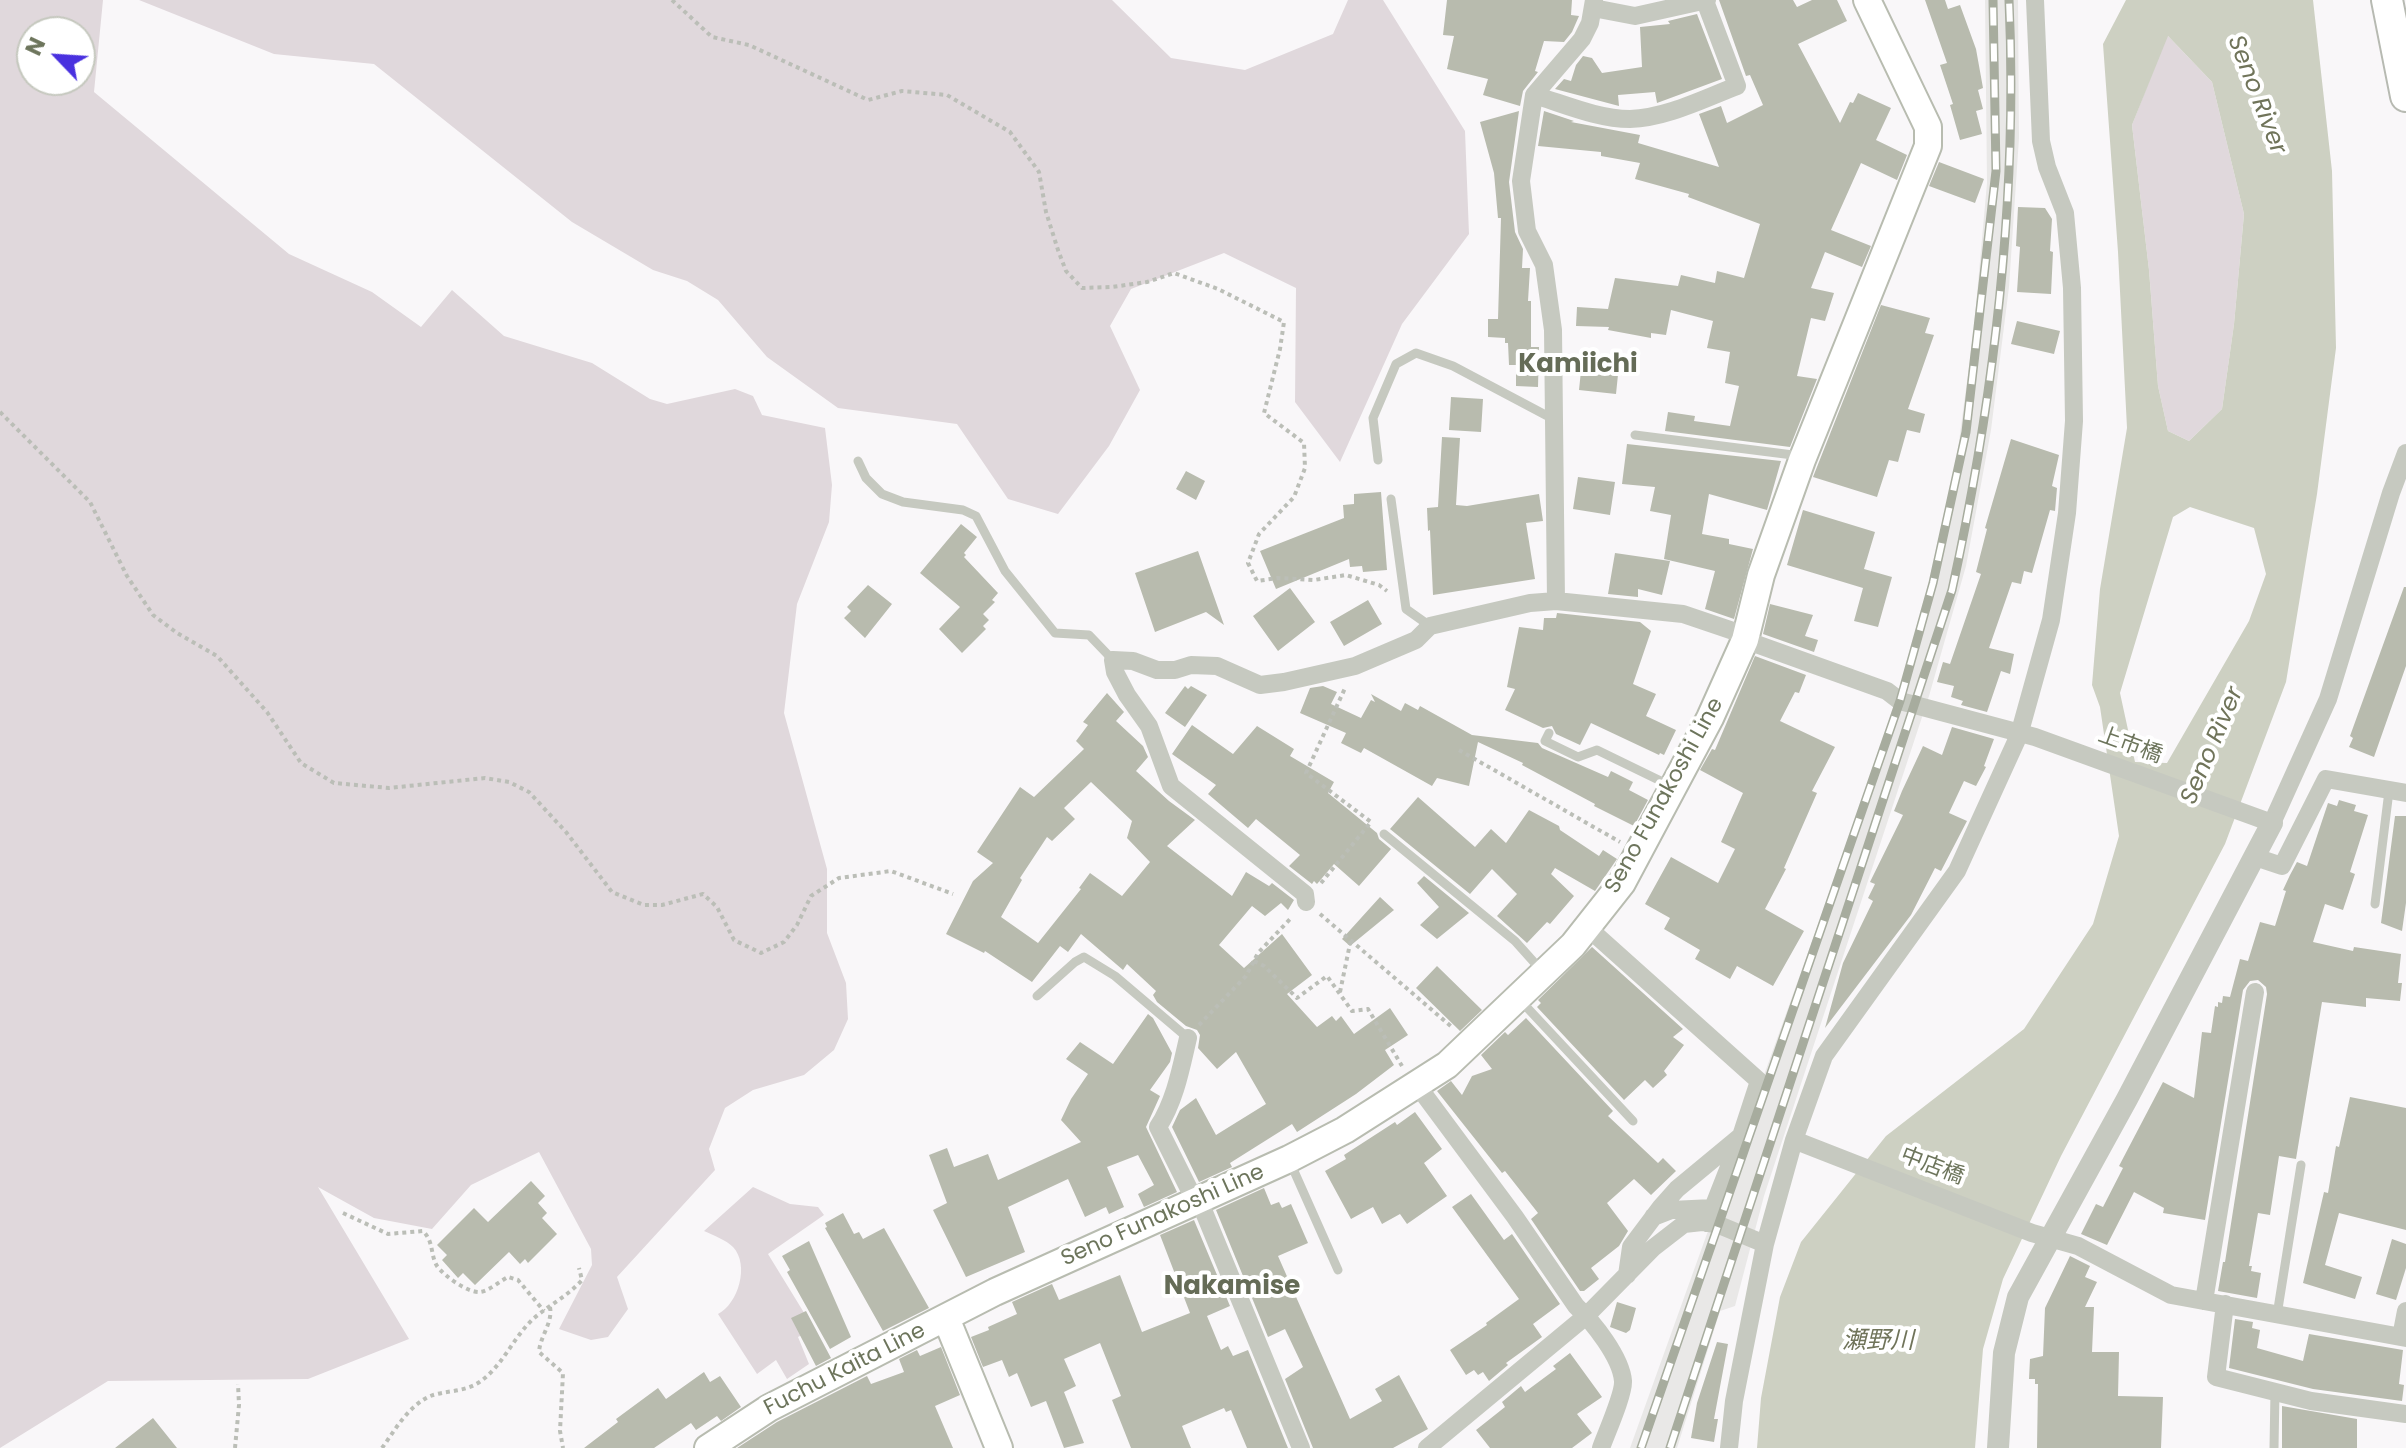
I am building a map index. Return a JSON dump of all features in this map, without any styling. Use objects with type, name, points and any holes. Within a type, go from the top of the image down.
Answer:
[{"type":"highway","points":[[2387,0],[2406,96]]},
{"type":"main road","name":"Seno Funakoshi Line","points":[[946,1318],[995,1292],[1289,1159],[1345,1130],[1416,1086],[1447,1065],[1518,998],[1587,927],[1622,883],[1710,718],[1745,638],[1761,575],[1802,460],[1928,146],[1928,127],[1867,0]]},
{"type":"main road","name":"Fuchu Kaita Line","points":[[708,1448],[769,1408],[844,1367],[946,1318],[999,1448]]},
{"type":"street","points":[[1534,95],[1608,116],[1630,119],[1659,115],[1737,86],[1706,0],[1635,16],[1594,4],[1582,39],[1534,95],[1521,181],[1527,231],[1544,265],[1553,330],[1556,601]]},
{"type":"street","points":[[1729,1448],[1734,1401],[1765,1244],[1794,1140],[1824,1056],[1957,871],[2027,736],[2051,620],[2067,513],[2074,421],[2072,288],[2065,213],[2047,167],[2041,141],[2035,0]]},
{"type":"street","points":[[1998,1448],[2004,1353],[2018,1297],[2041,1235],[2127,1099],[2255,857],[2263,820],[2328,699],[2406,453]]},
{"type":"street","name":"上市橋","points":[[1430,626],[1530,603],[1556,601],[1683,614],[1887,691],[1900,701],[2027,736],[2263,820]]},
{"type":"street","points":[[1306,902],[1305,894],[1171,786],[1149,726],[1127,695],[1115,672],[1113,660],[1133,661],[1157,670],[1175,670],[1191,665],[1217,666],[1260,685],[1355,666],[1416,640],[1430,626]]},
{"type":"street","points":[[2255,857],[2282,866],[2326,779],[2398,792]]},
{"type":"street","points":[[1427,1448],[1586,1316],[1653,1248],[1684,1224],[1710,1215],[1759,1081],[1587,927]]},
{"type":"street","points":[[2204,1301],[2255,992]]},
{"type":"street","points":[[1188,1038],[1178,1082],[1158,1127],[1197,1200],[1301,1448]]},
{"type":"street","points":[[1416,1086],[1515,1217],[1576,1306],[1612,1350],[1623,1382],[1601,1448]]},
{"type":"street","points":[[1627,1275],[1631,1247],[1653,1217],[1677,1189],[1741,1136]]},
{"type":"street","name":"中店橋","points":[[1794,1140],[2041,1235],[2078,1246],[2171,1295],[2403,1337]]},
{"type":"street","points":[[1653,1217],[1671,1210],[1710,1215],[1765,1244]]},
{"type":"street","points":[[2225,1304],[2216,1377],[2311,1401],[2406,1414]]},
{"type":"street","points":[[2403,1337],[2406,1311]]},
{"type":"lane","points":[[1378,460],[1373,418],[1396,364],[1416,353],[1453,366],[1555,420]]},
{"type":"lane","points":[[1635,435],[1793,455],[1802,460]]},
{"type":"lane","points":[[858,461],[866,478],[882,494],[903,502],[963,510],[976,516],[1005,571],[1055,633],[1089,635],[1113,660]]},
{"type":"lane","points":[[1391,499],[1406,609],[1430,626]]},
{"type":"lane","points":[[1549,733],[1545,741],[1578,757],[1597,750],[1674,787]]},
{"type":"lane","points":[[2375,904],[2398,792]]},
{"type":"lane","points":[[1384,834],[1515,941],[1544,972]]},
{"type":"lane","points":[[1037,996],[1084,957],[1115,976],[1188,1038]]},
{"type":"lane","points":[[1518,998],[1633,1121]]},
{"type":"lane","points":[[1289,1159],[1338,1270]]},
{"type":"lane","points":[[2277,1315],[2301,1165]]},
{"type":"lane","points":[[2274,1448],[2275,1391]]},
{"type":"path","points":[[672,0],[712,37],[749,45],[868,100],[902,91],[947,95],[1010,132],[1039,172],[1046,212],[1058,250],[1066,271],[1082,288],[1147,282],[1174,273],[1218,289],[1284,322],[1264,413],[1304,443],[1305,468],[1294,497],[1259,534],[1248,563],[1257,581],[1278,578],[1314,580],[1346,575],[1357,578],[1379,585],[1406,609]]},
{"type":"path","points":[[0,412],[90,502],[127,576],[153,615],[217,656],[267,712],[301,763],[334,783],[389,788],[485,778],[509,782],[529,792],[566,832],[612,892],[644,905],[662,905],[703,894],[717,907],[734,940],[761,953],[784,942],[797,925],[811,896],[839,878],[891,871],[953,894]]},
{"type":"path","points":[[1188,1038],[1246,976],[1258,953],[1306,902],[1371,822],[1306,773],[1355,666]]},
{"type":"path","points":[[1459,750],[1639,852]]},
{"type":"path","points":[[1306,902],[1470,1043]]},
{"type":"path","points":[[1339,993],[1351,939]]},
{"type":"path","points":[[1254,961],[1264,966],[1297,998],[1327,976],[1352,1011],[1368,1009],[1416,1086]]},
{"type":"path","points":[[343,1213],[388,1234],[423,1231],[431,1239],[438,1267],[455,1281],[472,1291],[482,1292],[508,1277],[518,1280],[545,1311]]},
{"type":"path","points":[[382,1448],[398,1423],[430,1396],[451,1394],[479,1383],[499,1365],[515,1339],[534,1319],[582,1280],[579,1268]]},
{"type":"path","points":[[550,1307],[551,1316],[539,1344],[539,1352],[563,1373],[560,1431],[563,1448]]},
{"type":"path","points":[[235,1448],[238,1384]]},
{"type":"shaded area","points":[[0,0],[103,0],[96,72],[96,16],[16,16],[16,96],[96,94],[289,254],[372,292],[421,327],[452,290],[504,336],[592,363],[650,399],[667,404],[735,389],[753,396],[762,415],[825,428],[832,485],[829,522],[797,604],[784,713],[827,869],[827,933],[846,983],[848,1019],[834,1050],[804,1075],[753,1090],[725,1108],[709,1149],[715,1170],[617,1277],[628,1309],[608,1337],[591,1340],[559,1329],[592,1265],[591,1249],[539,1152],[471,1185],[432,1229],[374,1218],[318,1187],[409,1339],[308,1379],[108,1381],[0,1448]]},
{"type":"shaded area","points":[[139,0],[1112,0],[1171,58],[1245,70],[1333,34],[1348,0],[1383,0],[1465,131],[1469,234],[1402,324],[1340,462],[1295,402],[1296,288],[1224,253],[1131,289],[1110,326],[1140,390],[1109,446],[1058,514],[1008,499],[957,424],[838,408],[767,357],[718,300],[687,281],[653,270],[572,222],[374,64],[274,54]]},
{"type":"shaded area","points":[[1985,0],[2018,0],[2019,138],[2009,287],[1991,430],[1966,566],[1929,696],[1764,1196],[1735,1306],[1720,1311],[1677,1448],[1630,1448],[1875,766],[1919,628],[1955,472],[1974,328],[1987,183]]},
{"type":"shaded area","points":[[2167,35],[2212,82],[2244,214],[2222,409],[2189,441],[2168,431],[2158,386],[2149,270],[2132,125]]},
{"type":"shaded area","points":[[753,1187],[790,1204],[818,1207],[824,1215],[768,1254],[814,1329],[798,1337],[809,1364],[787,1379],[776,1360],[757,1374],[718,1314],[736,1293],[741,1264],[733,1247],[704,1231]]},
{"type":"water","name":"瀬野川","points":[[2126,0],[2313,0],[2332,171],[2336,348],[2317,494],[2286,682],[2225,844],[2061,1156],[2003,1279],[1983,1349],[1975,1448],[1757,1448],[1761,1398],[1780,1297],[1801,1242],[1886,1136],[2024,1029],[2093,924],[2119,836],[2100,707],[2092,685],[2100,589],[2127,428],[2103,44]],"holes":[[[2168,36],[2212,82],[2244,214],[2222,409],[2189,441],[2168,431],[2158,386],[2149,270],[2132,125]],[[2190,507],[2254,528],[2266,574],[2249,621],[2167,763],[2135,762],[2120,693],[2173,517]]]},
{"type":"building","points":[[1447,0],[1572,0],[1571,15],[1579,16],[1564,42],[1544,41],[1535,71],[1538,72],[1523,91],[1520,106],[1483,95],[1488,79],[1447,69],[1454,36],[1443,35]]},
{"type":"building","points":[[1719,0],[1793,0],[1797,7],[1812,0],[1837,0],[1847,21],[1798,44],[1840,123],[1858,93],[1891,108],[1876,140],[1907,155],[1897,180],[1861,163],[1831,230],[1871,246],[1862,267],[1825,252],[1811,288],[1834,293],[1825,321],[1811,318],[1797,376],[1817,379],[1790,447],[1665,431],[1668,412],[1695,416],[1694,421],[1730,426],[1739,386],[1725,383],[1730,352],[1707,348],[1713,321],[1671,310],[1666,335],[1651,333],[1651,338],[1608,330],[1609,327],[1576,326],[1577,307],[1608,309],[1615,278],[1678,286],[1681,275],[1715,283],[1717,271],[1744,278],[1760,224],[1688,197],[1689,194],[1635,179],[1640,163],[1601,156],[1601,152],[1538,146],[1544,111],[1574,121],[1571,122],[1640,135],[1638,143],[1719,167],[1699,114],[1721,106],[1727,123],[1763,105],[1750,75],[1746,76]]},
{"type":"building","points":[[1925,0],[1945,0],[1948,9],[1960,5],[1976,49],[1983,88],[1978,90],[1983,109],[1976,111],[1982,134],[1960,140],[1950,105],[1953,104],[1940,65],[1947,63]]},
{"type":"building","points":[[1697,14],[1722,79],[1657,103],[1655,92],[1618,95],[1619,106],[1555,89],[1564,79],[1571,81],[1576,65],[1583,56],[1592,58],[1602,73],[1642,67],[1640,27],[1670,24],[1668,21]]},
{"type":"building","points":[[1519,111],[1509,182],[1515,232],[1523,249],[1522,268],[1530,268],[1528,301],[1531,301],[1531,347],[1539,347],[1538,387],[1516,386],[1516,365],[1509,365],[1508,343],[1505,343],[1505,338],[1488,337],[1488,319],[1498,319],[1501,218],[1498,218],[1494,173],[1480,122]]},
{"type":"building","points":[[1939,162],[1984,179],[1975,203],[1929,186]]},
{"type":"building","points":[[2018,207],[2045,208],[2052,219],[2051,294],[2017,292],[2020,247],[2016,246]]},
{"type":"building","points":[[1881,305],[1930,318],[1925,333],[1934,335],[1908,409],[1925,414],[1920,433],[1907,430],[1898,462],[1889,460],[1877,497],[1813,477]]},
{"type":"building","points":[[2017,321],[2060,331],[2054,354],[2011,344]]},
{"type":"building","points":[[1582,361],[1619,365],[1616,394],[1579,390]]},
{"type":"building","points":[[1451,397],[1483,399],[1481,432],[1449,430]]},
{"type":"building","points":[[1442,437],[1460,438],[1456,505],[1467,506],[1539,494],[1543,521],[1526,523],[1535,579],[1433,595],[1427,508],[1438,507]]},
{"type":"building","points":[[2011,439],[2059,455],[2052,486],[2057,488],[2055,511],[2050,510],[2032,573],[2024,571],[2021,584],[2012,582],[1989,648],[2014,654],[2010,674],[2001,671],[1987,712],[1961,705],[1963,701],[1951,697],[1954,686],[1937,682],[1943,662],[1950,664],[1981,574],[1976,572],[1985,528]]},
{"type":"building","points":[[1627,444],[1781,461],[1767,510],[1709,494],[1702,534],[1729,539],[1729,544],[1753,549],[1734,619],[1705,609],[1715,571],[1664,559],[1671,515],[1650,511],[1655,487],[1622,484]]},
{"type":"building","points":[[1186,471],[1205,481],[1196,500],[1176,489]]},
{"type":"building","points":[[1578,477],[1615,482],[1610,515],[1573,509]]},
{"type":"building","points":[[1381,492],[1387,570],[1363,572],[1362,566],[1350,567],[1349,559],[1276,589],[1260,551],[1344,518],[1343,505],[1354,504],[1354,494]]},
{"type":"building","points":[[1803,510],[1875,532],[1864,569],[1892,577],[1878,627],[1854,621],[1863,588],[1787,565]]},
{"type":"building","points":[[961,524],[977,537],[964,557],[998,593],[992,600],[995,602],[983,614],[989,620],[983,626],[986,629],[962,653],[939,629],[960,607],[920,573]]},
{"type":"building","points":[[1198,551],[1224,625],[1206,612],[1155,632],[1135,573]]},
{"type":"building","points":[[1615,553],[1670,561],[1662,595],[1638,589],[1638,597],[1608,594]]},
{"type":"building","points":[[868,585],[892,604],[865,638],[844,618],[851,611],[847,607]]},
{"type":"building","points":[[2404,587],[2406,666],[2374,757],[2349,747],[2353,738],[2350,736]]},
{"type":"building","points":[[1290,588],[1315,622],[1278,651],[1253,616]]},
{"type":"building","points":[[1368,600],[1382,624],[1344,646],[1330,622]]},
{"type":"building","points":[[1770,604],[1813,615],[1805,636],[1818,640],[1814,652],[1763,634]]},
{"type":"building","points":[[1557,613],[1640,622],[1651,631],[1633,684],[1656,694],[1646,716],[1676,730],[1664,755],[1591,723],[1580,745],[1556,734],[1552,726],[1543,728],[1505,710],[1515,689],[1507,687],[1519,627],[1543,630],[1544,618],[1556,618]]},
{"type":"building","points":[[1755,656],[1806,675],[1799,693],[1795,692],[1780,721],[1835,747],[1812,791],[1817,793],[1786,869],[1765,909],[1804,931],[1773,986],[1737,966],[1730,979],[1695,959],[1700,950],[1664,929],[1670,918],[1645,904],[1671,857],[1718,883],[1735,849],[1721,842],[1743,793],[1700,770],[1712,749],[1715,750]]},
{"type":"building","points":[[1185,686],[1207,695],[1185,727],[1165,713]]},
{"type":"building","points":[[1323,686],[1337,692],[1331,704],[1361,718],[1371,700],[1375,702],[1371,694],[1401,711],[1405,703],[1418,710],[1420,706],[1472,735],[1538,743],[1542,748],[1608,777],[1611,771],[1633,782],[1629,790],[1648,800],[1634,826],[1523,763],[1478,742],[1469,786],[1437,778],[1432,786],[1364,748],[1361,753],[1341,743],[1346,733],[1300,713],[1310,688]]},
{"type":"building","points":[[1107,693],[1124,712],[1116,721],[1143,746],[1148,757],[1136,771],[1195,820],[1167,846],[1232,896],[1246,872],[1269,886],[1272,883],[1294,900],[1288,910],[1281,903],[1265,916],[1252,906],[1219,945],[1244,968],[1282,934],[1312,975],[1287,994],[1317,1027],[1332,1016],[1336,1021],[1341,1016],[1354,1034],[1390,1008],[1408,1035],[1385,1050],[1394,1065],[1356,1094],[1297,1132],[1292,1124],[1230,1163],[1232,1167],[1199,1182],[1172,1127],[1180,1110],[1196,1098],[1216,1135],[1266,1104],[1236,1052],[1217,1069],[1198,1048],[1200,1035],[1197,1030],[1186,1026],[1157,1002],[1153,995],[1156,991],[1127,964],[1123,970],[1081,934],[1068,952],[1060,946],[1032,982],[985,951],[946,934],[973,881],[993,863],[977,852],[1020,787],[1034,797],[1084,749],[1076,741],[1088,725],[1083,722]],"holes":[[[1091,782],[1132,821],[1127,838],[1150,862],[1122,896],[1090,873],[1038,943],[1001,917],[1022,880],[1020,878],[1047,837],[1052,841],[1075,819],[1064,808]]]},
{"type":"building","points":[[1192,725],[1233,754],[1257,726],[1294,749],[1290,756],[1334,782],[1328,793],[1377,833],[1379,839],[1391,849],[1359,886],[1334,864],[1317,884],[1314,881],[1312,884],[1289,866],[1300,855],[1256,819],[1248,828],[1208,794],[1216,785],[1172,754]]},
{"type":"building","points":[[1952,727],[1994,739],[1986,767],[1976,786],[1964,781],[1949,813],[1967,821],[1941,871],[1935,868],[1911,915],[1825,1028],[1843,963],[1873,901],[1868,898],[1875,884],[1870,882],[1903,815],[1894,811],[1902,791],[1923,746],[1942,755]]},
{"type":"building","points":[[1418,797],[1475,847],[1491,829],[1506,843],[1529,810],[1559,826],[1560,830],[1599,856],[1603,850],[1617,859],[1595,891],[1555,868],[1551,874],[1574,896],[1550,924],[1547,922],[1527,943],[1497,916],[1517,894],[1492,869],[1470,894],[1390,829]]},
{"type":"building","points":[[2339,800],[2356,805],[2354,811],[2368,815],[2350,872],[2355,874],[2343,910],[2325,904],[2313,942],[2353,951],[2354,947],[2401,954],[2400,1001],[2366,998],[2366,1007],[2322,1002],[2296,1159],[2279,1156],[2270,1215],[2258,1213],[2249,1266],[2252,1266],[2251,1271],[2261,1273],[2257,1298],[2218,1291],[2267,994],[2266,987],[2258,980],[2250,981],[2243,990],[2205,1220],[2163,1213],[2164,1208],[2134,1192],[2107,1245],[2081,1234],[2096,1204],[2103,1207],[2123,1168],[2119,1166],[2163,1082],[2194,1098],[2202,1032],[2211,1033],[2215,1006],[2218,1007],[2218,1002],[2222,1003],[2223,996],[2230,997],[2240,959],[2248,961],[2260,922],[2275,926],[2286,891],[2283,890],[2290,875],[2297,862],[2307,866],[2328,803],[2337,806]]},
{"type":"building","points":[[2395,816],[2406,816],[2406,903],[2402,931],[2381,923]]},
{"type":"building","points":[[1424,876],[1469,913],[1437,939],[1420,925],[1439,907],[1417,883]]},
{"type":"building","points":[[1380,897],[1394,910],[1350,946],[1342,939]]},
{"type":"building","points":[[1592,947],[1683,1029],[1673,1037],[1684,1045],[1664,1071],[1667,1075],[1653,1088],[1645,1080],[1624,1100],[1537,1007],[1541,1003],[1538,1000]]},
{"type":"building","points":[[1437,966],[1482,1010],[1460,1031],[1416,988]]},
{"type":"building","points":[[1148,1014],[1172,1053],[1170,1062],[1150,1090],[1160,1096],[1146,1127],[1177,1192],[1144,1207],[1138,1194],[1154,1185],[1138,1155],[1107,1167],[1124,1207],[1109,1214],[1106,1207],[1085,1217],[1068,1179],[1008,1207],[1025,1252],[966,1277],[933,1210],[947,1203],[929,1155],[947,1148],[954,1167],[988,1154],[998,1180],[1081,1142],[1061,1120],[1088,1074],[1066,1059],[1080,1042],[1113,1064]]},
{"type":"building","points":[[1526,1018],[1613,1111],[1608,1116],[1658,1163],[1663,1158],[1676,1171],[1651,1195],[1634,1179],[1607,1203],[1628,1231],[1619,1246],[1591,1268],[1599,1279],[1584,1291],[1580,1291],[1531,1219],[1538,1213],[1437,1091],[1451,1081],[1462,1095],[1472,1076],[1492,1069],[1481,1055],[1505,1032],[1508,1035]]},
{"type":"building","points":[[2350,1097],[2406,1108],[2406,1230],[2339,1213],[2325,1265],[2362,1277],[2355,1299],[2303,1283]]},
{"type":"building","points":[[1415,1112],[1442,1149],[1424,1163],[1447,1196],[1407,1224],[1400,1214],[1382,1224],[1373,1207],[1351,1219],[1325,1171],[1346,1159],[1344,1155]]},
{"type":"building","points":[[531,1181],[545,1196],[538,1203],[547,1213],[542,1218],[557,1234],[528,1263],[525,1259],[520,1264],[509,1252],[475,1285],[463,1273],[458,1278],[442,1260],[447,1255],[437,1245],[474,1208],[488,1222]]},
{"type":"building","points":[[1264,1188],[1271,1205],[1279,1202],[1282,1208],[1291,1204],[1308,1243],[1278,1256],[1350,1419],[1382,1401],[1375,1389],[1399,1375],[1428,1429],[1393,1448],[1313,1448],[1285,1379],[1303,1367],[1285,1329],[1268,1337],[1216,1210]]},
{"type":"building","points":[[1471,1194],[1504,1240],[1512,1234],[1560,1304],[1533,1324],[1542,1337],[1506,1363],[1508,1365],[1489,1381],[1483,1372],[1478,1375],[1474,1370],[1466,1375],[1450,1350],[1519,1299],[1452,1207]]},
{"type":"building","points":[[843,1213],[854,1234],[859,1232],[863,1239],[884,1228],[929,1308],[883,1331],[825,1228],[825,1223]]},
{"type":"building","points":[[1194,1220],[1230,1306],[1207,1316],[1221,1350],[1228,1346],[1233,1356],[1248,1350],[1288,1448],[1247,1448],[1231,1410],[1226,1412],[1224,1408],[1182,1426],[1191,1448],[1131,1448],[1112,1400],[1121,1396],[1100,1343],[1064,1359],[1076,1386],[1064,1392],[1084,1443],[1064,1448],[1046,1401],[1031,1407],[1017,1373],[1009,1377],[1002,1360],[983,1367],[971,1337],[1017,1314],[1012,1302],[1052,1284],[1059,1300],[1120,1275],[1142,1332],[1190,1313],[1160,1235]]},
{"type":"building","points":[[2392,1239],[2406,1244],[2406,1268],[2396,1300],[2376,1294]]},
{"type":"building","points":[[809,1241],[851,1337],[830,1349],[787,1272],[790,1270],[782,1256]]},
{"type":"building","points":[[2070,1256],[2090,1266],[2085,1277],[2097,1282],[2085,1307],[2094,1307],[2092,1352],[2119,1352],[2118,1396],[2163,1397],[2161,1448],[2037,1448],[2038,1384],[2035,1384],[2035,1379],[2029,1379],[2030,1359],[2043,1356],[2045,1308]]},
{"type":"building","points":[[1617,1302],[1636,1308],[1630,1330],[1626,1333],[1610,1327]]},
{"type":"building","points":[[806,1311],[831,1358],[816,1366],[791,1318]]},
{"type":"building","points":[[2235,1319],[2253,1322],[2252,1328],[2260,1330],[2257,1348],[2303,1361],[2309,1334],[2403,1350],[2399,1384],[2404,1385],[2402,1401],[2313,1389],[2229,1368]]},
{"type":"building","points":[[1717,1342],[1728,1344],[1714,1419],[1718,1419],[1714,1442],[1691,1438],[1697,1403]]},
{"type":"building","points":[[941,1347],[960,1395],[935,1406],[953,1448],[737,1448],[777,1422],[867,1376],[871,1384],[904,1372],[899,1359],[917,1350],[920,1356]]},
{"type":"building","points":[[1570,1353],[1602,1397],[1577,1414],[1592,1433],[1572,1448],[1490,1448],[1476,1430],[1505,1407],[1502,1402],[1521,1386],[1525,1392],[1556,1369],[1553,1366]]},
{"type":"building","points":[[704,1372],[710,1382],[720,1376],[741,1407],[721,1421],[717,1416],[696,1430],[691,1423],[654,1448],[584,1448],[658,1388],[666,1399]]},
{"type":"building","points":[[2282,1406],[2357,1419],[2357,1448],[2282,1448]]},
{"type":"building","points":[[153,1418],[177,1448],[115,1448]]},
{"type":"railway","points":[[1641,1448],[1900,701],[1933,583],[1966,432],[1996,171],[1993,0]]},
{"type":"railway","points":[[1670,1448],[1952,590],[1980,445],[2000,297],[2010,148],[2009,0]]},
{"type":"district","name":"Kamiichi","points":[[1578,365]]},
{"type":"district","name":"Nakamise","points":[[1232,1287]]},
{"type":"water label","name":"Seno River","points":[[2256,95]]},
{"type":"water label","name":"Seno River","points":[[2213,746]]}]
